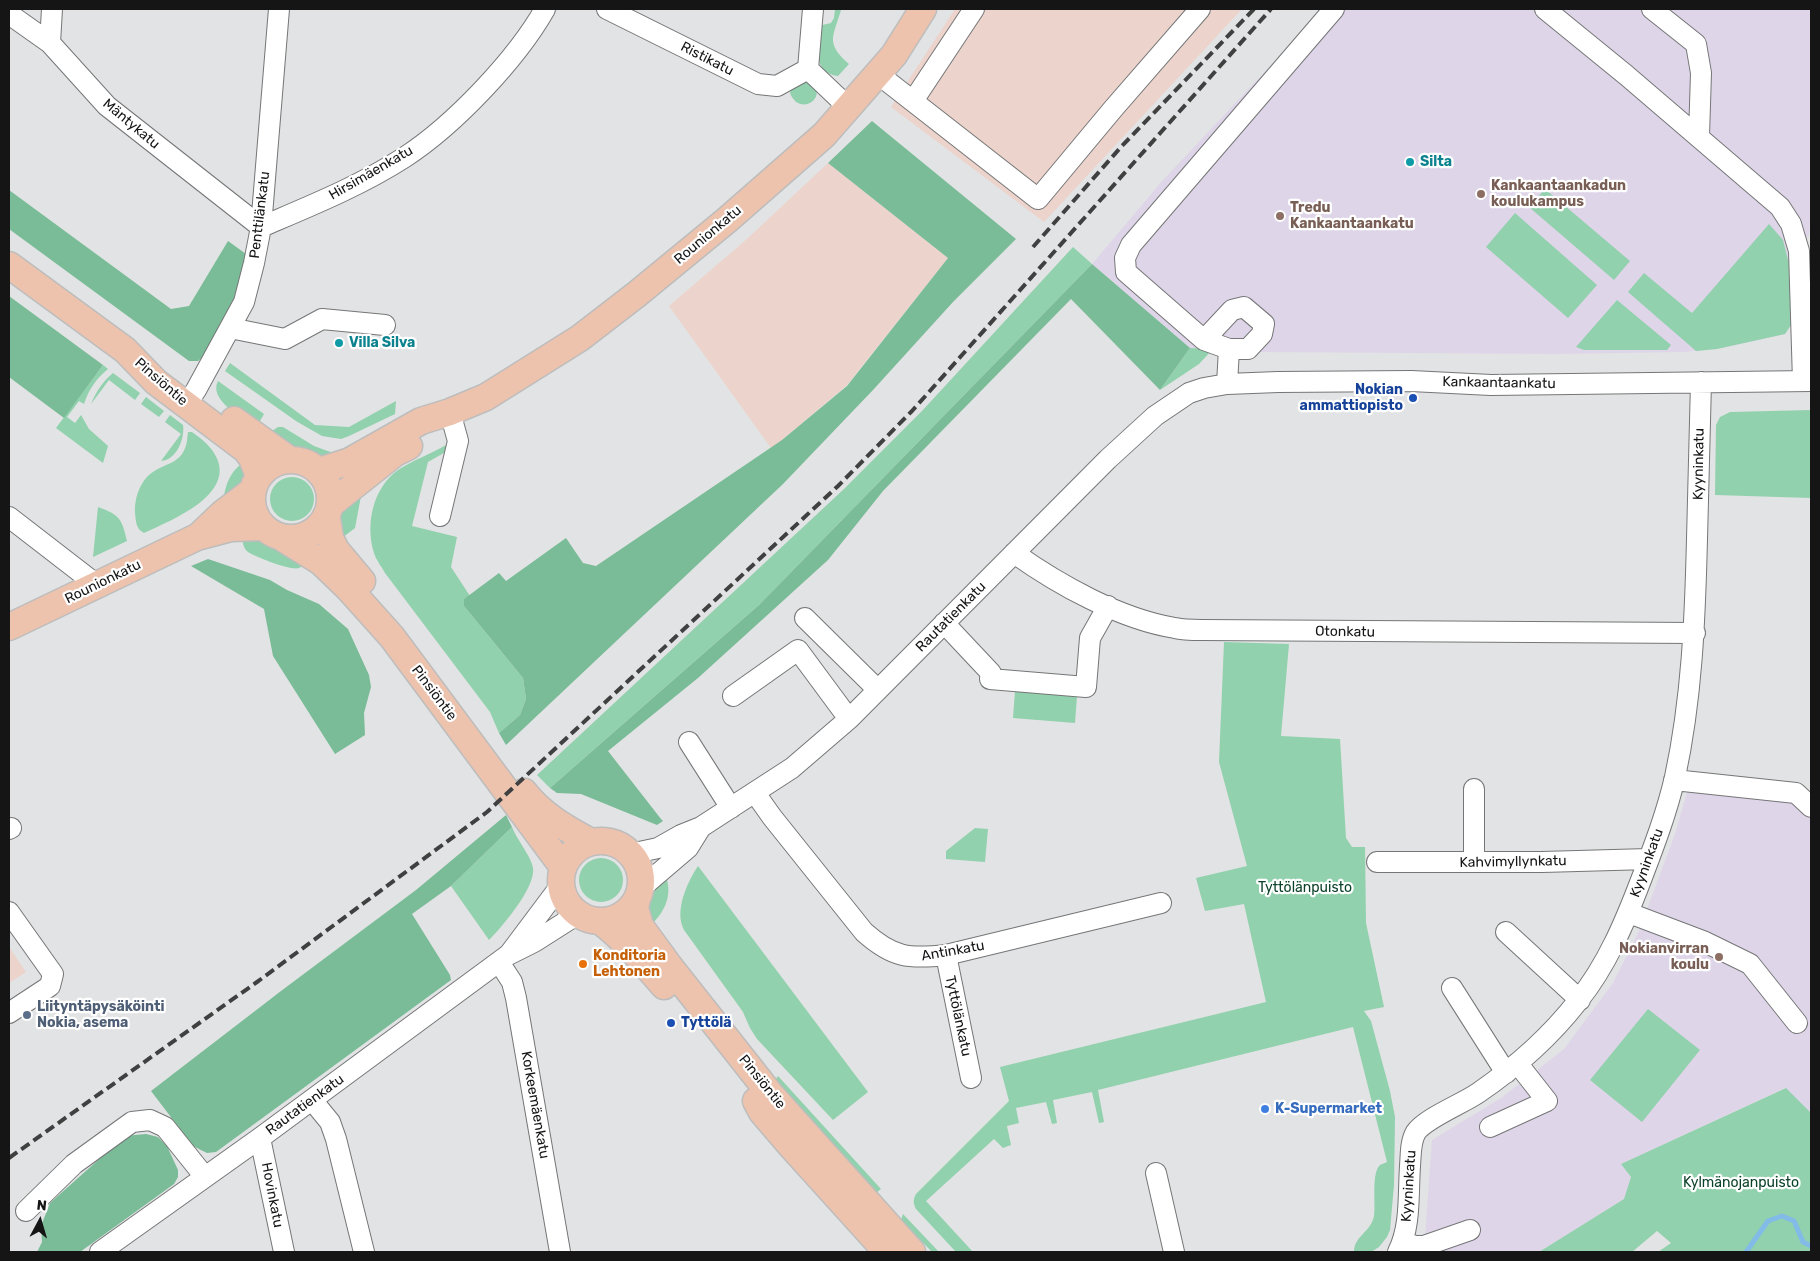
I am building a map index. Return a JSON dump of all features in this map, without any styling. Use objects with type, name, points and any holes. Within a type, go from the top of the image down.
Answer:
[{"type":"main road","name":"Rounionkatu","points":[[319,471],[350,461],[421,421],[450,412],[486,397],[580,338],[727,220],[824,135],[894,54],[923,9]]},
{"type":"main road","name":"Pinsiöntie","points":[[9,265],[125,350],[156,382],[191,398],[257,437],[290,460]]},
{"type":"main road","name":"Pinsiöntie","points":[[191,398],[246,450],[252,458],[256,484]]},
{"type":"main road","name":"Rounionkatu","points":[[329,511],[395,454],[428,436],[450,412]]},
{"type":"main road","points":[[290,460],[300,461],[319,471],[326,480],[330,492],[329,511],[319,528],[309,535],[297,539],[273,533],[255,516],[252,504],[256,484],[268,468],[278,462],[290,460]]},
{"type":"main road","name":"Rounionkatu","points":[[197,537],[256,484]]},
{"type":"main road","name":"Pinsiöntie","points":[[329,511],[330,538],[336,550],[428,664],[532,803],[561,826],[591,842]]},
{"type":"main road","name":"Rounionkatu","points":[[9,627],[197,537],[231,528],[273,533]]},
{"type":"main road","name":"Pinsiöntie","points":[[273,533],[321,562],[349,588],[392,637],[562,876]]},
{"type":"main road","points":[[602,840],[622,847],[630,854],[637,864],[641,876],[638,894],[631,908],[612,920],[589,918],[569,906],[563,896],[562,876],[569,856],[579,847],[602,840]]},
{"type":"main road","name":"Pinsiöntie","points":[[638,894],[635,908],[640,926],[670,967],[771,1095],[912,1252]]},
{"type":"main road","name":"Pinsiöntie","points":[[589,918],[615,932],[646,964],[749,1090],[762,1112],[887,1252]]},
{"type":"street","points":[[50,43],[52,9]]},
{"type":"street","name":"Penttilänkatu","points":[[191,398],[244,302],[261,227],[279,9]]},
{"type":"street","name":"Hirsimäenkatu","points":[[261,227],[321,202],[406,156],[454,118],[480,92],[527,36],[545,9]]},
{"type":"street","name":"Ristikatu","points":[[607,9],[758,84],[777,86],[808,70]]},
{"type":"street","points":[[813,9],[808,70],[849,108]]},
{"type":"street","points":[[913,101],[974,9]]},
{"type":"street","points":[[878,74],[1038,199],[1112,109],[1200,9]]},
{"type":"street","points":[[1204,340],[1232,310],[1244,307],[1264,324],[1262,334],[1248,349],[1229,349],[1204,340],[1126,272],[1125,258],[1131,245],[1334,9]]},
{"type":"street","points":[[1544,9],[1699,136],[1780,207],[1791,224],[1799,251],[1807,381]]},
{"type":"street","points":[[1652,9],[1696,44],[1701,73],[1699,136]]},
{"type":"street","name":"Mäntykatu","points":[[9,14],[50,43],[107,106],[261,227]]},
{"type":"street","points":[[230,328],[285,339],[322,319],[384,325]]},
{"type":"street","points":[[1227,384],[1229,349]]},
{"type":"street","name":"Kankaantaankatu","points":[[1189,393],[1227,384],[1411,381],[1491,385],[1807,381]]},
{"type":"street","name":"Kyyninkatu","points":[[1400,1247],[1407,1226],[1411,1152],[1415,1133],[1427,1123],[1475,1095],[1512,1068],[1552,1031],[1580,1000],[1608,956],[1629,913],[1649,859],[1674,780],[1684,730],[1695,633],[1701,382]]},
{"type":"street","name":"Rautatienkatu","points":[[630,854],[658,848],[681,835],[702,827],[792,768],[849,719],[1108,459],[1155,416],[1189,393]]},
{"type":"street","points":[[440,516],[458,440],[450,412]]},
{"type":"street","points":[[9,517],[97,585]]},
{"type":"street","name":"Otonkatu","points":[[1014,553],[1078,592],[1128,616],[1175,628],[1202,630],[1695,633]]},
{"type":"street","points":[[944,623],[991,673],[990,679],[1086,687],[1090,638],[1108,606]]},
{"type":"street","points":[[805,618],[878,690]]},
{"type":"street","points":[[733,696],[798,650],[849,719]]},
{"type":"street","points":[[689,742],[731,808]]},
{"type":"street","points":[[1674,780],[1796,793],[1811,806]]},
{"type":"street","points":[[1474,789],[1474,862]]},
{"type":"street","name":"Antinkatu","points":[[754,793],[864,932],[874,942],[897,954],[911,958],[946,955],[1162,903]]},
{"type":"street","name":"Rautatienkatu","points":[[638,894],[688,848],[702,827]]},
{"type":"street","name":"Kahvimyllynkatu","points":[[1377,862],[1649,859]]},
{"type":"street","name":"Rautatienkatu","points":[[504,958],[562,876]]},
{"type":"street","points":[[9,912],[53,974],[50,986],[9,1014]]},
{"type":"street","points":[[1629,913],[1703,941],[1750,964],[1797,1023]]},
{"type":"street","name":"Rautatienkatu","points":[[100,1252],[260,1138],[504,958],[534,942],[589,918]]},
{"type":"street","points":[[1506,932],[1580,1000]]},
{"type":"street","name":"Tyttölänkatu","points":[[946,955],[971,1078]]},
{"type":"street","name":"Korkeemäenkatu","points":[[504,958],[516,998],[560,1252]]},
{"type":"street","points":[[1452,988],[1512,1068],[1547,1100],[1490,1127]]},
{"type":"street","points":[[312,1100],[330,1122],[336,1139],[364,1252]]},
{"type":"street","points":[[26,1211],[74,1164],[132,1122],[150,1120],[165,1127],[205,1177]]},
{"type":"street","name":"Hovinkatu","points":[[260,1138],[284,1252]]},
{"type":"street","points":[[1156,1173],[1174,1252]]},
{"type":"street","points":[[1400,1247],[1424,1246],[1470,1230]]},
{"type":"shaded area","points":[[955,9],[1242,9],[1044,222],[891,107]]},
{"type":"shaded area","name":"Kankaantaankadun koulukampus","points":[[1324,9],[1811,9],[1811,208],[1809,235],[1789,264],[1791,325],[1785,334],[1717,349],[1682,352],[1556,354],[1260,352],[1241,358],[1213,349],[1190,348],[1092,264],[1163,180]]},
{"type":"shaded area","points":[[828,163],[948,258],[847,385],[771,448],[669,306],[747,239]]},
{"type":"shaded area","name":"Nokianvirran koulu","points":[[1692,775],[1811,794],[1811,1113],[1785,1088],[1621,1164],[1631,1177],[1624,1199],[1539,1252],[1420,1252],[1425,1237],[1432,1140],[1501,1098],[1564,1049],[1613,983],[1639,931],[1675,834]]},
{"type":"shaded area","points":[[9,947],[26,972],[9,983]]},
{"type":"green space","points":[[835,9],[841,10],[834,33],[834,45],[836,51],[849,64],[838,76],[830,74],[820,64],[817,49],[818,26],[831,23],[834,18]]},
{"type":"green space","points":[[804,82],[813,86],[816,96],[813,101],[801,104],[795,101],[790,93],[793,86]]},
{"type":"green space","points":[[872,121],[1016,239],[953,302],[873,390],[783,484],[506,745],[499,733],[520,715],[526,699],[523,678],[464,606],[464,599],[499,573],[506,581],[566,538],[583,563],[596,566],[782,440],[847,386],[948,258],[828,163]]},
{"type":"green space","points":[[1545,189],[1630,261],[1614,280],[1529,207]]},
{"type":"green space","points":[[9,190],[171,309],[189,306],[228,241],[246,254],[237,291],[229,311],[203,357],[198,361],[189,361],[9,229]]},
{"type":"green space","points":[[1515,213],[1597,285],[1568,318],[1486,247]]},
{"type":"green space","points":[[1769,224],[1783,240],[1789,264],[1791,325],[1785,334],[1717,349],[1696,351],[1628,292],[1644,273],[1692,313]]},
{"type":"green space","points":[[1073,247],[1092,264],[759,605],[550,788],[537,775],[844,489],[922,411]]},
{"type":"green space","points":[[1092,264],[1190,348],[1160,390],[1071,299],[883,491],[828,560],[698,678],[608,751],[663,821],[657,825],[581,794],[557,793],[550,788],[759,605]]},
{"type":"green space","points":[[9,296],[103,365],[64,418],[9,377]]},
{"type":"green space","points":[[1617,300],[1671,345],[1667,350],[1584,350],[1576,347]]},
{"type":"green space","points":[[1190,348],[1213,349],[1199,364],[1160,390]]},
{"type":"green space","points":[[230,363],[315,425],[349,427],[396,401],[395,414],[341,439],[322,436],[296,421],[225,371]]},
{"type":"green space","points":[[103,365],[108,369],[93,385],[84,404],[79,401],[67,417],[75,423],[81,415],[89,429],[108,446],[103,463],[56,428]]},
{"type":"green space","points":[[113,373],[140,393],[135,400],[109,380],[91,404],[100,387]]},
{"type":"green space","points":[[218,381],[264,414],[256,428],[222,402],[216,388]]},
{"type":"green space","points":[[146,397],[164,411],[159,417],[141,404]]},
{"type":"green space","points":[[1811,410],[1811,498],[1715,495],[1716,425],[1720,417],[1730,412]]},
{"type":"green space","points":[[170,415],[183,425],[183,436],[176,453],[167,460],[161,461],[181,434],[165,422]]},
{"type":"green space","points":[[278,427],[283,427],[314,446],[336,454],[324,459],[317,459],[302,454],[289,446],[272,431]]},
{"type":"green space","points":[[188,432],[192,432],[212,450],[219,465],[218,479],[211,491],[200,502],[186,512],[144,533],[136,522],[137,494],[142,483],[151,473],[173,462],[184,451]]},
{"type":"green space","points":[[446,445],[449,450],[428,462],[412,526],[457,537],[451,567],[470,596],[464,599],[464,606],[523,678],[526,699],[520,715],[499,733],[490,712],[385,573],[375,556],[371,542],[370,530],[373,507],[382,486],[398,470]]},
{"type":"green space","points":[[241,464],[244,478],[241,487],[224,496],[230,478]]},
{"type":"green space","points":[[296,477],[308,483],[313,490],[313,508],[308,515],[301,520],[288,521],[276,515],[271,508],[270,495],[276,483],[283,478]]},
{"type":"green space","points":[[361,496],[355,528],[338,541],[338,515]]},
{"type":"green space","points":[[98,507],[116,515],[127,541],[93,557]]},
{"type":"green space","points":[[242,537],[268,542],[306,563],[300,568],[295,568],[281,566],[266,560],[248,552]]},
{"type":"green space","points":[[208,559],[270,580],[287,590],[319,604],[348,629],[369,675],[371,687],[364,713],[365,735],[335,754],[273,656],[264,609],[191,566]]},
{"type":"green space","name":"Tyttölänpuisto","points":[[1224,642],[1289,644],[1281,736],[1340,739],[1346,838],[1352,847],[1365,847],[1366,923],[1384,1007],[1364,1011],[1371,1021],[1395,1117],[1394,1185],[1390,1230],[1387,1237],[1379,1247],[1371,1252],[1354,1252],[1357,1242],[1370,1226],[1374,1216],[1377,1169],[1380,1165],[1387,1162],[1353,1027],[1098,1090],[1104,1122],[1099,1123],[1092,1092],[1053,1100],[1057,1123],[1052,1124],[1046,1102],[1016,1108],[1019,1123],[1007,1126],[1011,1145],[1003,1148],[994,1139],[926,1201],[973,1252],[956,1252],[916,1209],[914,1200],[916,1194],[1009,1101],[1000,1067],[1266,1002],[1244,904],[1205,911],[1196,878],[1247,866],[1219,762]]},
{"type":"green space","points":[[1015,691],[1077,696],[1075,723],[1013,718]]},
{"type":"green space","points":[[506,815],[512,827],[451,886],[412,914],[450,975],[451,980],[216,1152],[207,1153],[193,1146],[151,1091],[416,890]]},
{"type":"green space","points":[[512,827],[532,863],[533,876],[524,896],[489,940],[451,886]]},
{"type":"green space","points":[[975,828],[988,829],[985,862],[946,859],[946,851]]},
{"type":"green space","points":[[605,858],[617,864],[622,871],[622,889],[617,896],[610,901],[597,902],[589,899],[582,892],[579,876],[582,868],[589,861]]},
{"type":"green space","points":[[698,866],[868,1092],[833,1120],[757,1039],[743,1012],[684,930],[680,914],[681,906],[686,889]]},
{"type":"green space","points":[[667,880],[668,893],[665,905],[659,916],[650,926],[648,906],[652,894]]},
{"type":"green space","points":[[1648,1009],[1700,1050],[1642,1122],[1590,1080]]},
{"type":"green space","points":[[778,1076],[881,1189],[876,1193],[775,1080]]},
{"type":"green space","name":"Kylmänojanpuisto","points":[[1786,1088],[1811,1113],[1811,1252],[1658,1252],[1671,1243],[1657,1231],[1632,1252],[1539,1252],[1624,1199],[1631,1177],[1621,1164]]},
{"type":"green space","points":[[146,1134],[158,1137],[167,1146],[178,1170],[178,1177],[174,1184],[80,1252],[37,1252],[42,1242],[41,1226],[50,1203],[125,1136]]},
{"type":"green space","points":[[903,1214],[939,1252],[932,1252],[901,1220]]},
{"type":"waterway","points":[[1746,1252],[1768,1221],[1782,1216],[1794,1221],[1803,1242],[1811,1246]]},
{"type":"railway","points":[[1033,247],[1121,147],[1254,9]]},
{"type":"railway","points":[[9,1158],[257,982],[487,812],[838,486],[912,411],[1271,9]]},
{"type":"place","name":"Silta","points":[[1410,162]]},
{"type":"place","name":"Kankaantaankadun koulukampus","points":[[1481,194]]},
{"type":"place","name":"Tredu Kankaantaankatu","points":[[1280,216]]},
{"type":"place","name":"Villa Silva","points":[[339,343]]},
{"type":"place","name":"Nokian ammattiopisto","points":[[1413,398]]},
{"type":"place","name":"Nokianvirran koulu","points":[[1719,957]]},
{"type":"place","name":"Konditoria Lehtonen","points":[[583,964]]},
{"type":"place","name":"Liityntäpysäköinti Nokia, asema","points":[[27,1015]]},
{"type":"place","name":"Tyttölä","points":[[671,1023]]},
{"type":"place","name":"K-Supermarket","points":[[1265,1109]]}]
